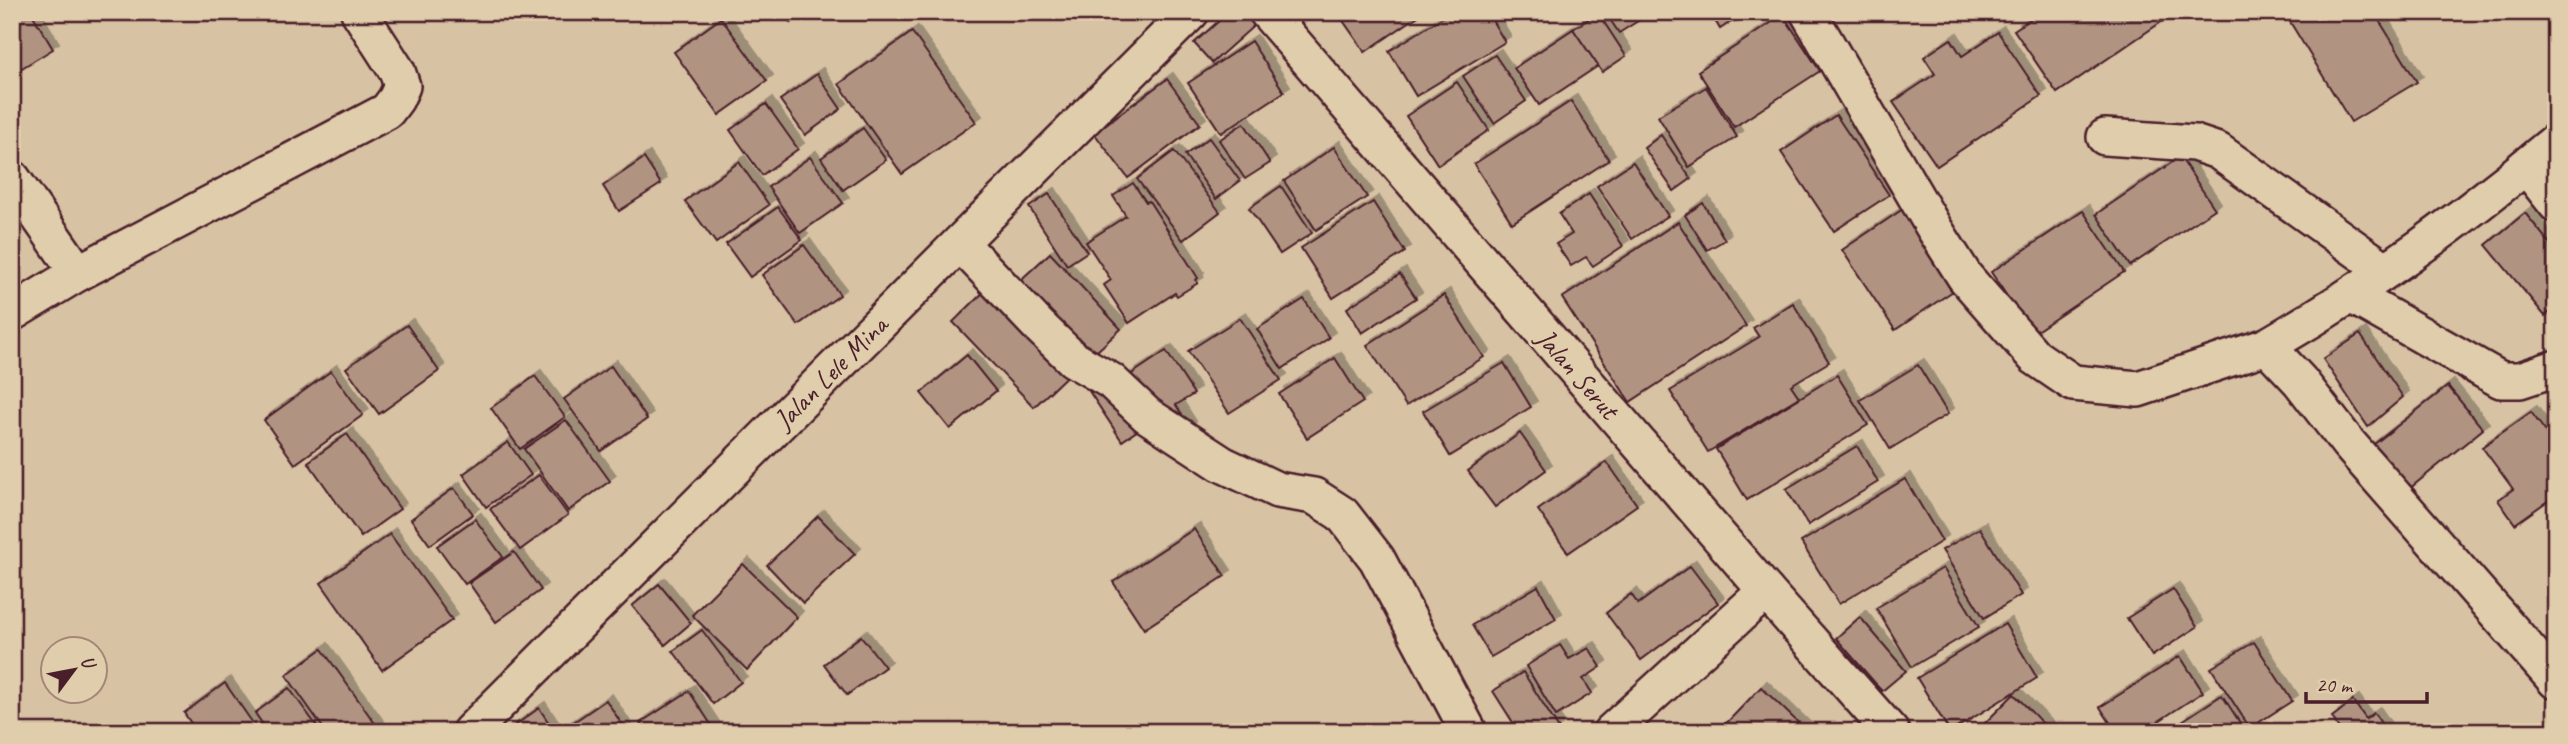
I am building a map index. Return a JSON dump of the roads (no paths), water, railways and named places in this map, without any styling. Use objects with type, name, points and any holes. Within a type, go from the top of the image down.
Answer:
[{"type":"street","points":[[12,313],[78,273],[387,111],[402,86],[397,71],[359,12]]},
{"type":"street","name":"Jalan Lele Mina","points":[[470,732],[1191,12]]},
{"type":"street","name":"Jalan Serut","points":[[1267,12],[1766,591],[1891,732]]},
{"type":"street","points":[[1808,12],[1965,277],[2035,357],[2074,383],[2138,389],[2267,346],[2351,295],[2556,141]]},
{"type":"street","points":[[2105,137],[2194,143],[2218,151],[2385,270]]},
{"type":"street","points":[[2526,166],[2556,204]]},
{"type":"street","points":[[12,178],[78,273]]},
{"type":"street","points":[[960,243],[1073,359],[1111,381],[1147,415],[1222,464],[1277,490],[1314,496],[1342,514],[1377,559],[1469,732]]},
{"type":"street","points":[[2351,295],[2501,380],[2521,380],[2556,368]]},
{"type":"street","points":[[2267,346],[2300,381],[2347,443],[2556,681]]},
{"type":"street","points":[[1611,732],[1766,591]]}]
